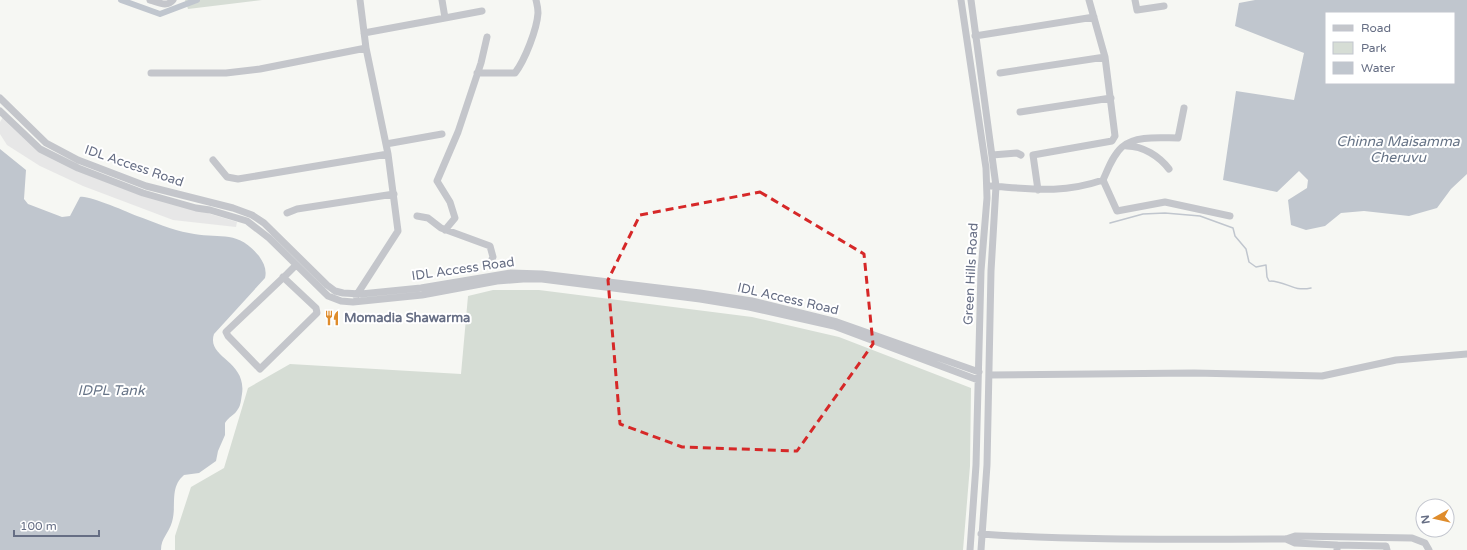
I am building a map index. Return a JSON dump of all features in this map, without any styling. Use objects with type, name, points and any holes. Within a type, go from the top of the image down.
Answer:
[{"type":"street","points":[[150,0],[165,5],[173,0]]},
{"type":"street","points":[[354,302],[398,231],[388,154],[366,48],[360,0]]},
{"type":"street","points":[[442,0],[445,18]]},
{"type":"street","points":[[477,74],[515,73],[521,66],[538,13],[536,0]]},
{"type":"street","name":"Green Hills Road","points":[[961,0],[987,185],[981,271],[976,465],[970,550]]},
{"type":"street","name":"Green Hills Road","points":[[971,0],[996,186],[991,271],[987,465],[981,550]]},
{"type":"street","points":[[1089,0],[1105,57],[1115,136],[1112,141],[1113,149]]},
{"type":"street","points":[[1135,0],[1137,10],[1164,6]]},
{"type":"street","points":[[364,33],[482,11]]},
{"type":"street","points":[[975,36],[1094,17]]},
{"type":"street","points":[[445,230],[455,218],[450,202],[437,182],[458,132],[477,74],[487,37]]},
{"type":"street","points":[[151,73],[226,73],[260,69],[366,48]]},
{"type":"street","points":[[1000,73],[1105,57]]},
{"type":"street","name":"IDL Access Road","points":[[0,98],[46,143],[78,160],[146,186],[233,208],[252,215],[269,227],[327,285],[335,291],[358,294],[421,288],[494,274],[530,273],[700,293],[812,315],[979,372]]},
{"type":"street","points":[[1020,112],[1111,98]]},
{"type":"street","points":[[987,185],[1038,190],[1055,190],[1087,185],[1103,180],[1114,157],[1123,146],[1138,140],[1178,138],[1184,108]]},
{"type":"street","points":[[0,110],[40,149],[78,168],[143,193],[247,221],[260,230],[328,296],[341,301],[354,302],[422,295],[497,281],[542,279],[749,307],[834,326],[870,335],[978,380]]},
{"type":"street","points":[[386,144],[442,134]]},
{"type":"street","points":[[1038,190],[1033,155],[1112,141]]},
{"type":"street","points":[[1123,146],[1134,146],[1152,153],[1169,169]]},
{"type":"street","points":[[992,155],[1017,152],[1021,155]]},
{"type":"street","points":[[213,160],[227,177],[238,179],[388,154]]},
{"type":"street","points":[[1103,180],[1117,211],[1165,202],[1230,216]]},
{"type":"street","points":[[287,213],[297,209],[394,194]]},
{"type":"street","points":[[417,216],[428,218],[445,230],[490,246],[493,257],[490,263]]},
{"type":"street","points":[[283,277],[316,308],[317,313],[260,369],[228,336],[226,332],[283,277],[296,265]]},
{"type":"street","points":[[990,375],[1194,373],[1322,376],[1396,360],[1467,354]]},
{"type":"street","points":[[981,534],[1018,537],[1121,540],[1286,539],[1295,536],[1412,538],[1425,543],[1429,550]]},
{"type":"street","points":[[1286,539],[1295,543],[1337,548],[1386,546],[1387,550]]},
{"type":"highlighted area","points":[[760,192],[864,254],[873,344],[797,451],[682,447],[620,424],[608,280],[640,215]]},
{"type":"shaded area","points":[[3,117],[40,152],[204,212],[237,222],[236,227],[173,220],[83,186],[40,166],[7,145],[0,134],[0,122]]},
{"type":"green space","points":[[185,0],[262,0],[188,9]]},
{"type":"green space","points":[[493,290],[539,290],[752,317],[839,337],[971,388],[970,466],[963,550],[175,550],[175,536],[191,487],[224,468],[248,388],[290,364],[461,374],[468,296]]},
{"type":"water","name":"Chinna Maisamma Cheruvu","points":[[1255,0],[1467,0],[1467,174],[1451,189],[1437,208],[1409,216],[1364,211],[1341,213],[1325,226],[1306,230],[1291,225],[1288,200],[1307,188],[1308,180],[1299,171],[1277,192],[1223,180],[1236,91],[1294,100],[1304,53],[1235,26],[1239,3]]},
{"type":"water","name":"IDPL Tank","points":[[0,149],[26,170],[24,199],[28,204],[62,217],[70,216],[80,197],[90,198],[176,230],[200,235],[235,238],[251,247],[264,264],[266,272],[265,278],[214,334],[213,342],[216,349],[239,374],[242,383],[240,406],[225,423],[225,435],[218,451],[216,461],[199,473],[184,475],[176,485],[172,522],[162,542],[161,550],[0,550]]},
{"type":"waterway","points":[[121,0],[160,14],[197,0]]},
{"type":"waterway","points":[[1110,223],[1143,214],[1165,213],[1200,216],[1233,228],[1235,236],[1246,249],[1249,262],[1256,267],[1266,265],[1267,277],[1269,281],[1275,281],[1299,289],[1311,288]]},
{"type":"place","name":"Momadia Shawarma","points":[[332,318]]}]
